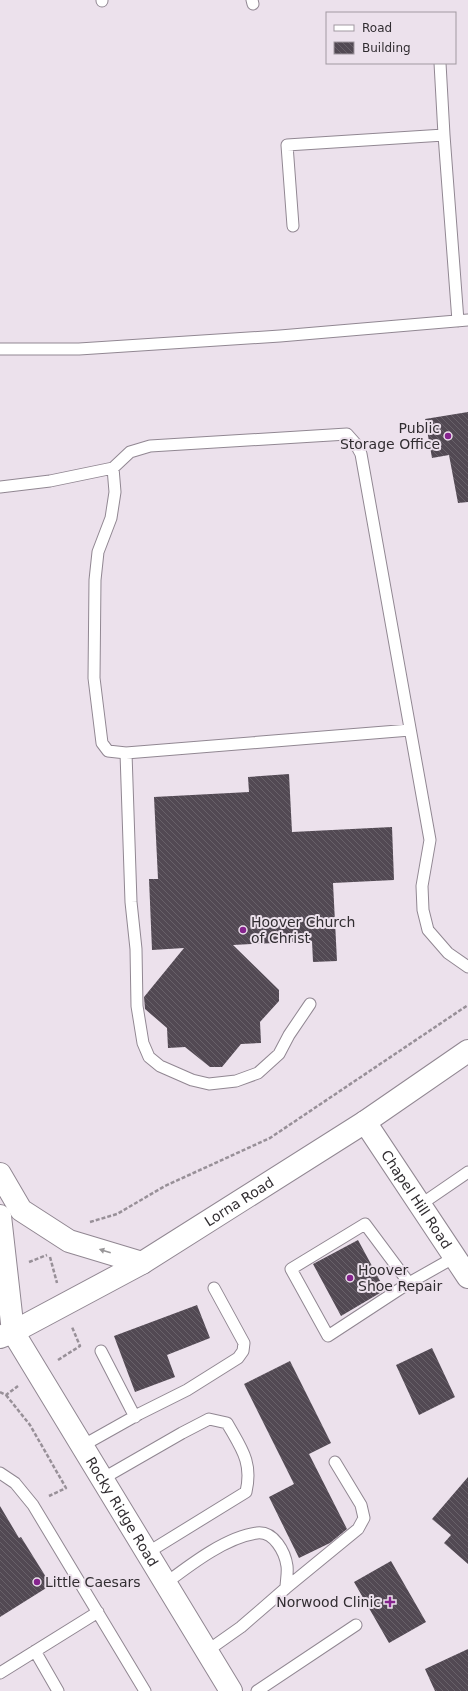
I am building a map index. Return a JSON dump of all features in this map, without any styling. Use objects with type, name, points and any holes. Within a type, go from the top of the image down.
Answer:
[{"type":"street","name":"Lorna Road","points":[[6,1335],[142,1263],[365,1122],[467,1054]]},
{"type":"street","name":"Chapel Hill Road","points":[[365,1122],[468,1277]]},
{"type":"street","points":[[0,1174],[20,1210],[69,1241],[142,1263]]},
{"type":"street","points":[[0,1216],[6,1335]]},
{"type":"street","name":"Rocky Ridge Road","points":[[6,1335],[82,1446],[231,1691]]},
{"type":"lane","points":[[0,349],[79,349],[280,336],[463,320],[444,135],[440,64]]},
{"type":"lane","points":[[293,226],[287,145],[444,135]]},
{"type":"lane","points":[[0,487],[50,481],[113,468],[130,452],[150,446],[347,434],[355,443],[361,454],[430,840],[422,886],[422,910],[428,930],[448,953],[468,967]]},
{"type":"lane","points":[[113,468],[115,492],[112,511],[98,552],[95,580],[94,678],[102,744],[108,751],[126,752],[410,730]]},
{"type":"lane","points":[[126,752],[131,902],[136,949],[137,1006],[144,1043],[149,1057],[160,1066],[192,1080],[209,1084],[236,1081],[258,1073],[279,1054],[293,1028],[310,1004]]},
{"type":"lane","points":[[420,1205],[468,1172]]},
{"type":"lane","points":[[409,1283],[365,1224],[291,1269],[328,1336],[409,1283],[455,1257]]},
{"type":"lane","points":[[82,1446],[187,1390],[238,1358],[243,1351],[244,1343],[214,1288]]},
{"type":"lane","points":[[101,1351],[134,1417]]},
{"type":"lane","points":[[102,1479],[209,1419],[228,1423],[249,1465],[250,1479],[246,1492],[147,1553]]},
{"type":"lane","points":[[207,1651],[241,1627],[358,1528],[364,1518],[361,1505],[335,1462]]},
{"type":"lane","points":[[0,1473],[15,1483],[33,1505],[145,1691]]},
{"type":"lane","points":[[166,1583],[199,1559],[233,1540],[258,1533],[273,1537],[281,1548],[287,1566],[286,1588]]},
{"type":"lane","points":[[0,1673],[98,1612]]},
{"type":"lane","points":[[257,1691],[356,1625]]},
{"type":"lane","points":[[35,1651],[58,1691]]},
{"type":"path","points":[[69,1241],[80,1225],[117,1214],[165,1186],[270,1138],[468,1006]]},
{"type":"path","points":[[6,1395],[30,1425],[66,1488],[33,1505]]},
{"type":"building","name":"Public Storage Office","points":[[468,412],[468,502],[458,503],[449,455],[432,458],[425,419]]},
{"type":"building","name":"Hoover Church of Christ","points":[[289,774],[292,832],[392,827],[394,880],[333,883],[337,961],[313,962],[312,941],[233,945],[279,990],[279,1001],[260,1022],[261,1043],[241,1044],[222,1067],[210,1067],[185,1047],[168,1048],[167,1028],[145,1009],[144,997],[184,948],[152,950],[149,879],[158,879],[154,797],[249,792],[248,777]]},
{"type":"building","name":"Hoover Shoe Repair","points":[[358,1240],[385,1290],[341,1316],[313,1264]]},
{"type":"building","points":[[197,1305],[210,1338],[167,1355],[175,1377],[135,1392],[114,1336]]},
{"type":"building","points":[[432,1348],[455,1397],[419,1415],[396,1365]]},
{"type":"building","points":[[290,1361],[331,1443],[309,1454],[347,1529],[330,1543],[299,1558],[269,1497],[294,1484],[244,1384]]},
{"type":"building","points":[[468,1477],[468,1564],[444,1543],[451,1535],[432,1519]]},
{"type":"building","points":[[0,1506],[19,1538],[21,1537],[51,1585],[0,1617]]},
{"type":"building","name":"Norwood Clinic","points":[[391,1561],[426,1622],[389,1643],[354,1582]]},
{"type":"building","points":[[468,1649],[468,1691],[435,1691],[425,1669]]},
{"type":"place","name":"Public Storage Office","points":[[448,436]]},
{"type":"place","name":"Hoover Church of Christ","points":[[243,930]]},
{"type":"place","name":"Hoover Shoe Repair","points":[[350,1278]]},
{"type":"place","name":"Little Caesars","points":[[37,1582]]},
{"type":"place","name":"Norwood Clinic","points":[[390,1602]]}]
